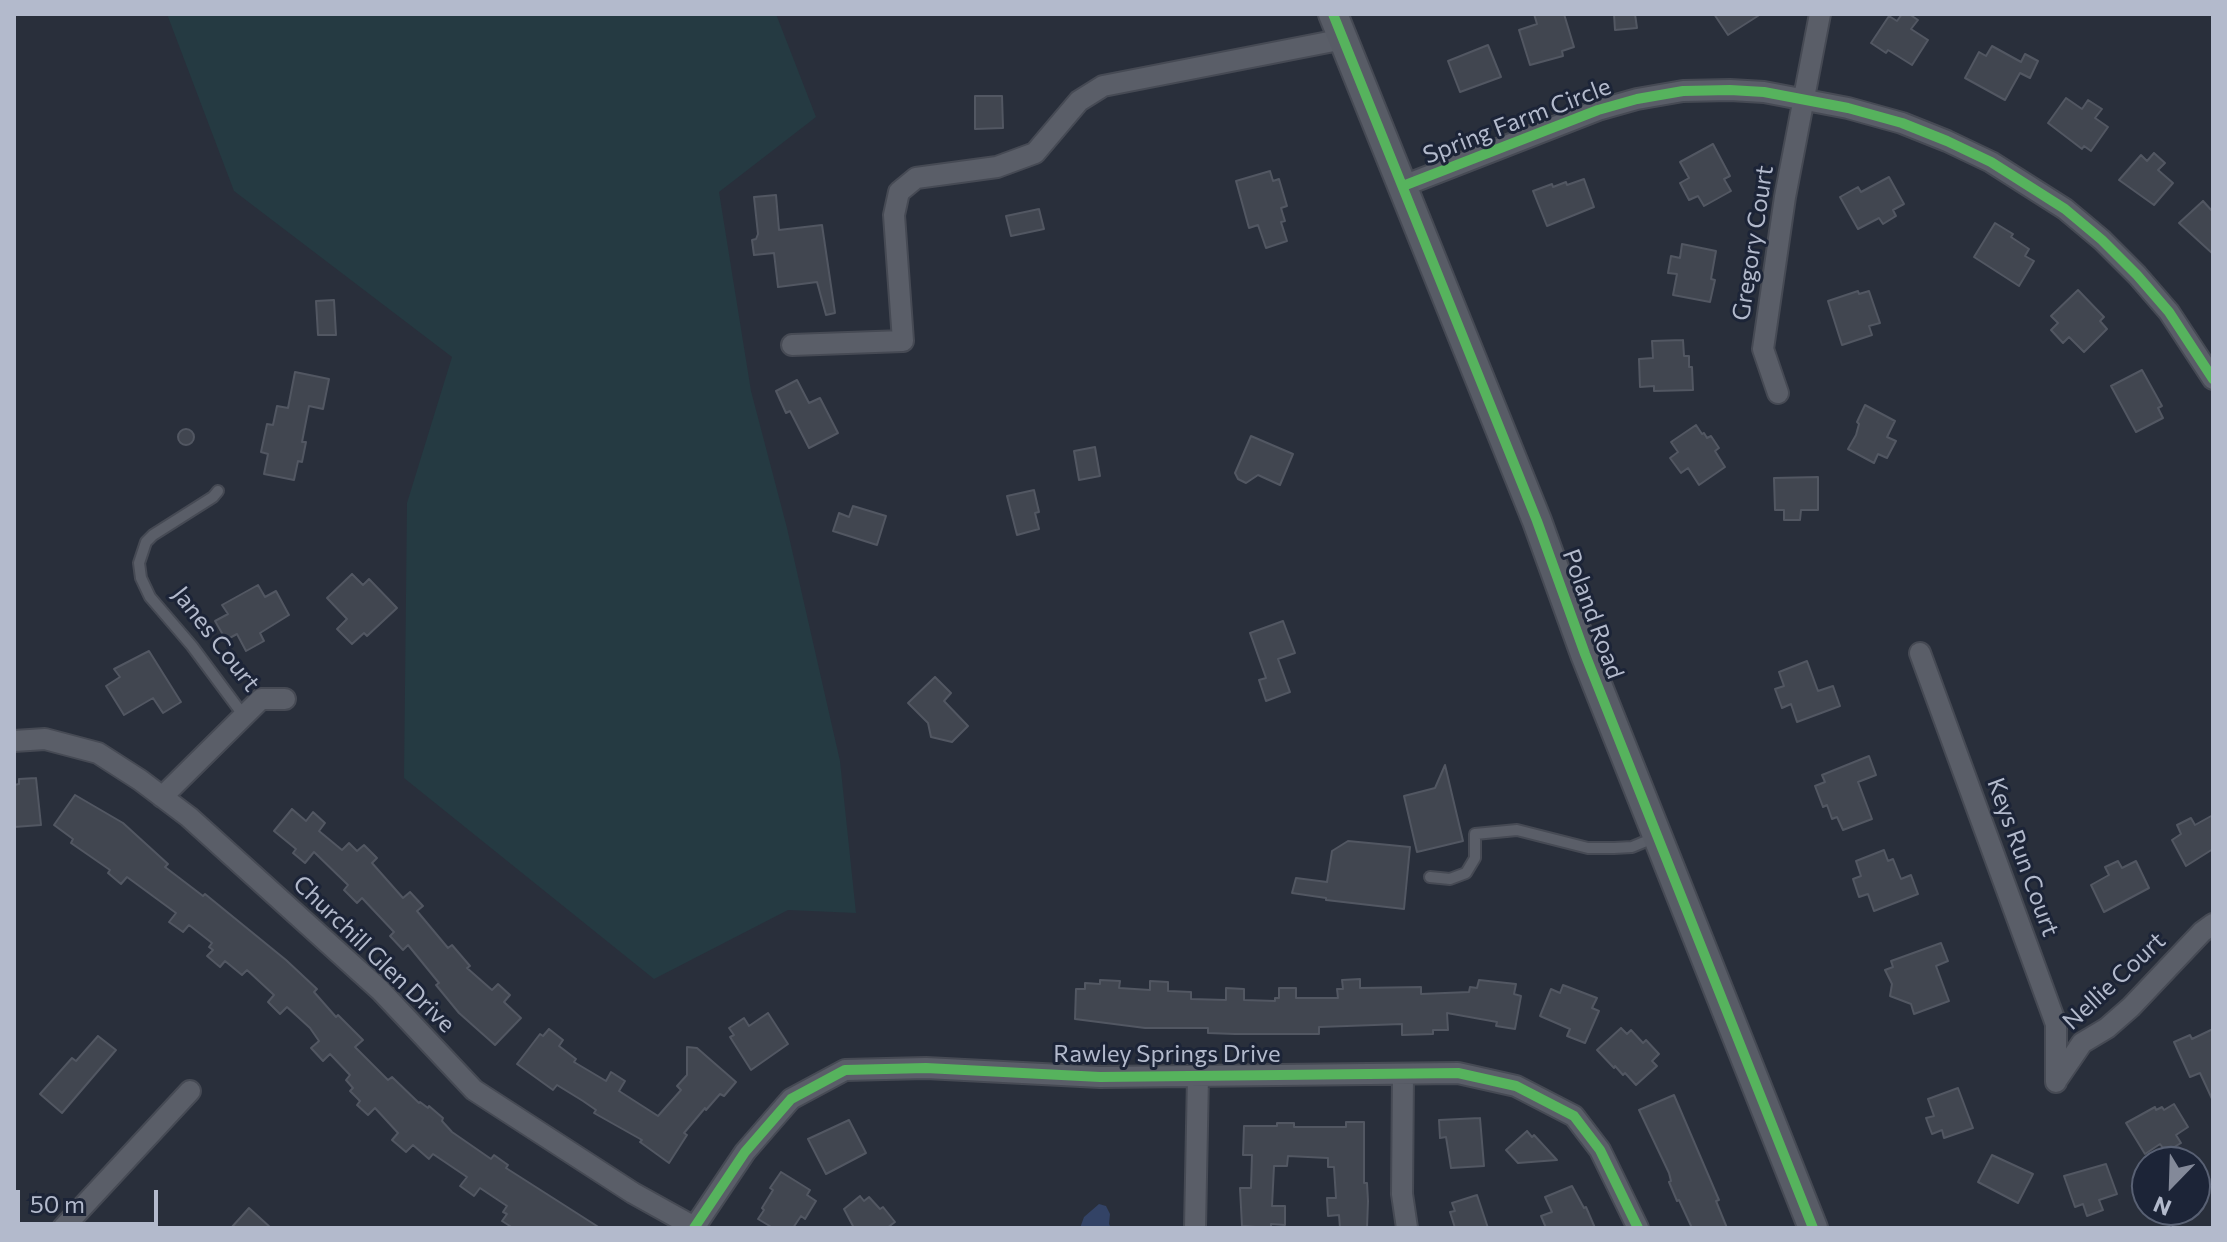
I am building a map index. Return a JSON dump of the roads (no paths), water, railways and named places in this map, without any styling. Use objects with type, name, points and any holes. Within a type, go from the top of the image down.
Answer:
[{"type":"street","name":"Gregory Court","points":[[1778,393],[1763,349],[1785,197],[1820,14]]},
{"type":"street","name":"Poland Road","points":[[1339,26],[1531,506],[1585,654],[1813,1228]]},
{"type":"street","points":[[792,345],[903,341],[894,215],[899,192],[916,178],[997,167],[1035,153],[1079,101],[1103,86],[1339,26]]},
{"type":"street","name":"Spring Farm Circle","points":[[1403,186],[1598,110],[1637,99],[1683,91],[1730,90],[1848,108],[1924,132],[1991,162],[2033,187],[2102,240],[2137,275],[2169,312],[2213,379]]},
{"type":"street","name":"Keys Run Court","points":[[1920,653],[2056,1024],[2056,1082]]},
{"type":"street","name":"Janes Court","points":[[162,797],[261,699],[285,699]]},
{"type":"street","name":"Churchill Glen Drive","points":[[14,741],[45,739],[98,753],[162,797],[279,897],[380,990],[474,1090],[563,1149],[695,1228]]},
{"type":"street","name":"Nellie Court","points":[[2056,1082],[2082,1043],[2107,1028],[2131,1007],[2213,924]]},
{"type":"street","name":"Rawley Springs Drive","points":[[695,1228],[745,1152],[791,1099],[845,1070],[926,1068],[1100,1077],[1458,1073],[1516,1086],[1574,1116],[1600,1150],[1638,1228]]},
{"type":"street","points":[[1403,1074],[1402,1194],[1407,1228]]},
{"type":"street","points":[[1195,1228],[1198,1076]]},
{"type":"street","points":[[63,1228],[190,1091]]},
{"type":"lane","name":"Janes Court","points":[[218,491],[153,535],[146,542],[139,563],[141,578],[150,597],[192,646],[244,716]]},
{"type":"lane","points":[[1430,877],[1450,879],[1466,873],[1475,858],[1475,834],[1517,830],[1588,848],[1632,847],[1658,836]]},
{"type":"water","points":[[1099,1204],[1106,1206],[1110,1214],[1111,1228],[1080,1228],[1084,1217]]}]
